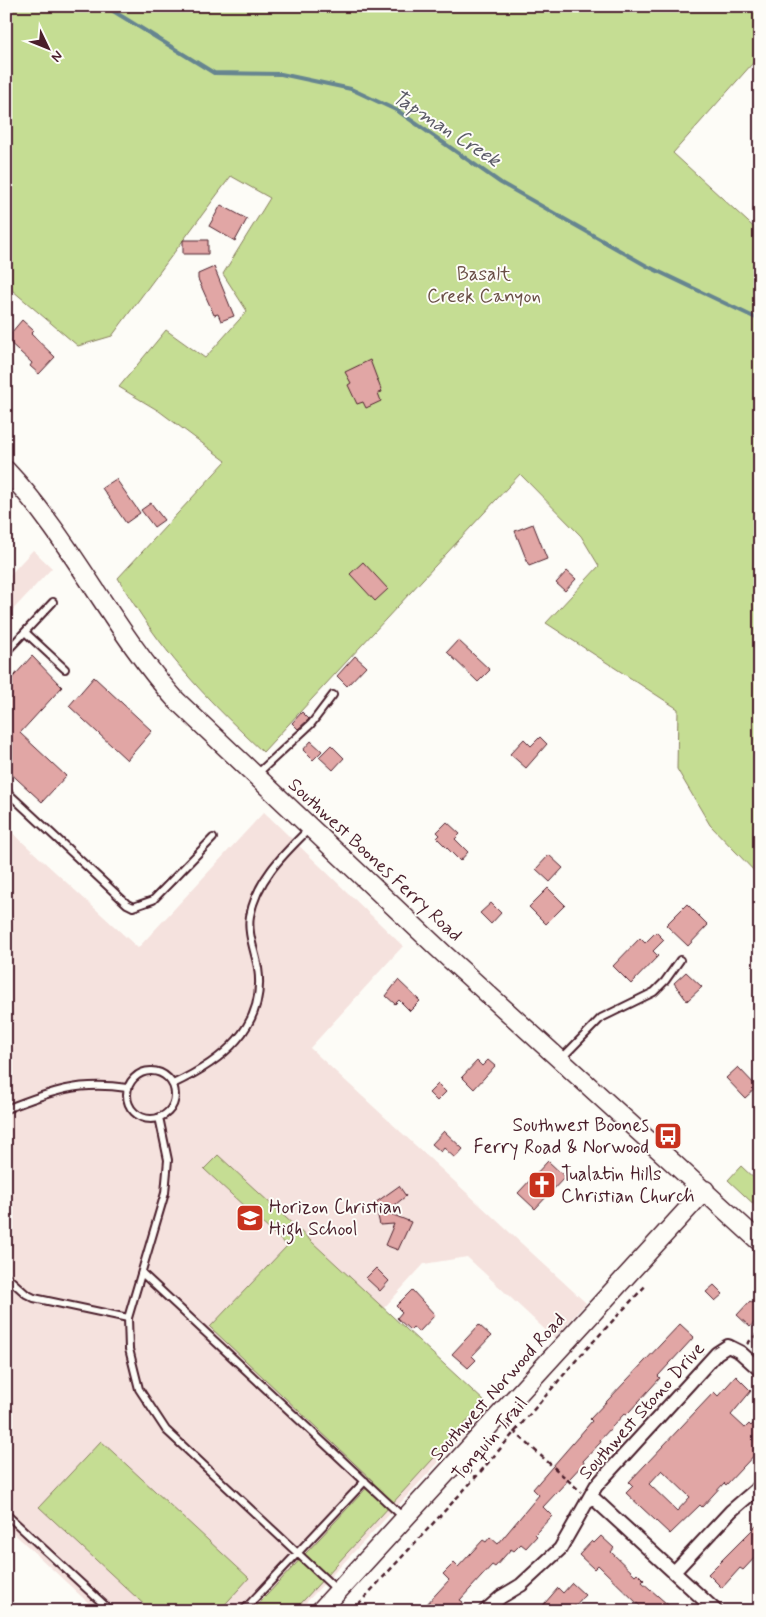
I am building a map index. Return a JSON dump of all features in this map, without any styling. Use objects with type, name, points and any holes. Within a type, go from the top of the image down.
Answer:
[{"type":"main road","name":"Southwest Boones Ferry Road","points":[[6,470],[59,534],[160,683],[254,777],[760,1242]]},
{"type":"main road","name":"Southwest Norwood Road","points":[[320,1611],[705,1190]]},
{"type":"street","name":"Southwest Stono Drive","points":[[485,1611],[540,1569],[560,1549],[596,1486],[717,1353],[728,1346],[740,1352]]},
{"type":"street","points":[[740,1352],[760,1370]]},
{"type":"street","points":[[674,1572],[731,1511],[760,1486]]},
{"type":"street","points":[[591,1496],[716,1611]]},
{"type":"lane","points":[[6,652],[53,602]]},
{"type":"lane","points":[[25,632],[65,669]]},
{"type":"lane","points":[[254,777],[311,724],[333,695]]},
{"type":"lane","points":[[6,791],[127,904],[133,907],[153,900],[213,838]]},
{"type":"lane","points":[[173,1084],[212,1064],[232,1048],[246,1030],[254,1009],[258,990],[258,969],[250,934],[249,917],[256,894],[268,873],[309,828]]},
{"type":"lane","points":[[560,1060],[601,1018],[654,992],[666,981],[680,960]]},
{"type":"lane","points":[[153,1070],[168,1077],[173,1084],[175,1092],[171,1108],[159,1117],[144,1118],[132,1110],[128,1103],[127,1088],[137,1074],[153,1070]]},
{"type":"lane","points":[[6,1109],[62,1089],[82,1085],[101,1084],[127,1088]]},
{"type":"lane","points":[[159,1117],[168,1160],[163,1206],[128,1318],[133,1369],[139,1389],[157,1420],[338,1591]]},
{"type":"lane","points":[[142,1273],[405,1519]]},
{"type":"lane","points":[[6,1276],[26,1294],[34,1298],[128,1318]]},
{"type":"lane","points":[[243,1611],[364,1481]]},
{"type":"lane","points":[[6,1514],[111,1611]]},
{"type":"path","name":"Tonquin Trail","points":[[352,1611],[647,1284]]},
{"type":"path","points":[[740,1352],[760,1331]]},
{"type":"path","points":[[499,1417],[579,1490],[591,1496]]},
{"type":"shaded area","points":[[33,550],[52,568],[6,617],[6,579]]},
{"type":"shaded area","name":"Horizon Christian High School","points":[[264,812],[403,946],[310,1048],[586,1303],[554,1338],[467,1257],[424,1264],[383,1309],[490,1408],[298,1611],[97,1611],[6,1526],[6,827],[138,948]]},
{"type":"green space","name":"Basalt Creek Canyon","points":[[6,6],[760,6],[760,55],[673,153],[760,233],[760,877],[710,825],[677,769],[678,709],[546,623],[599,566],[581,536],[520,474],[263,752],[183,671],[150,628],[118,578],[226,461],[159,411],[119,387],[166,330],[205,358],[247,311],[223,274],[270,198],[231,176],[112,336],[78,346],[6,285]]},
{"type":"green space","points":[[218,1155],[485,1402],[294,1611],[252,1611],[373,1481],[210,1327],[287,1246],[204,1169]]},
{"type":"green space","points":[[741,1166],[760,1184],[759,1209],[728,1180]]},
{"type":"green space","points":[[101,1441],[249,1578],[219,1611],[151,1611],[39,1507]]},
{"type":"building","points":[[221,205],[247,219],[235,241],[209,226]]},
{"type":"building","points":[[183,240],[208,240],[208,254],[183,254]]},
{"type":"building","points":[[214,267],[234,316],[221,321],[218,314],[214,315],[198,279],[198,274]]},
{"type":"building","points":[[22,320],[34,331],[31,334],[55,357],[39,374],[30,366],[32,363],[6,339]]},
{"type":"building","points":[[370,360],[382,392],[378,393],[381,401],[366,408],[363,402],[357,404],[348,385],[351,383],[345,372]]},
{"type":"building","points":[[116,479],[140,513],[126,523],[102,488]]},
{"type":"building","points":[[151,503],[164,520],[154,527],[141,510]]},
{"type":"building","points":[[533,524],[547,559],[529,566],[515,531]]},
{"type":"building","points":[[363,562],[388,589],[375,601],[350,574]]},
{"type":"building","points":[[567,571],[576,579],[565,591],[556,583]]},
{"type":"building","points":[[458,640],[490,670],[478,682],[447,652]]},
{"type":"building","points":[[32,656],[62,687],[20,733],[66,776],[42,802],[6,769],[6,685]]},
{"type":"building","points":[[355,656],[366,666],[347,686],[337,676]]},
{"type":"building","points":[[94,677],[152,731],[127,760],[69,706]]},
{"type":"building","points":[[302,712],[309,719],[298,729],[292,723]]},
{"type":"building","points":[[540,737],[547,744],[526,768],[510,754],[524,739],[531,746]]},
{"type":"building","points":[[311,741],[322,751],[313,760],[303,750]]},
{"type":"building","points":[[331,745],[344,758],[333,770],[319,757]]},
{"type":"building","points":[[447,822],[460,834],[455,839],[468,852],[460,861],[437,838],[440,835],[437,832]]},
{"type":"building","points":[[549,855],[563,868],[550,882],[536,869]]},
{"type":"building","points":[[548,888],[565,905],[546,924],[529,907]]},
{"type":"building","points":[[491,903],[501,913],[491,924],[480,913]]},
{"type":"building","points":[[687,904],[708,925],[688,946],[666,925]]},
{"type":"building","points":[[656,932],[664,940],[653,951],[658,956],[631,984],[613,966],[640,938],[645,943]]},
{"type":"building","points":[[686,972],[702,987],[687,1001],[674,983]]},
{"type":"building","points":[[398,980],[420,1001],[410,1011],[399,1000],[395,1004],[386,996]]},
{"type":"building","points":[[488,1060],[495,1066],[474,1089],[462,1077],[477,1061],[482,1066]]},
{"type":"building","points":[[738,1067],[757,1087],[745,1098],[726,1078]]},
{"type":"building","points":[[438,1084],[446,1092],[437,1101],[429,1093]]},
{"type":"building","points":[[444,1131],[463,1149],[455,1158],[444,1148],[441,1152],[432,1144]]},
{"type":"building","name":"Tualatin Hills Christian Church","points":[[548,1161],[565,1177],[535,1209],[518,1193]]},
{"type":"building","points":[[399,1186],[406,1196],[386,1212],[411,1222],[398,1250],[385,1245],[394,1224],[380,1225],[375,1203]]},
{"type":"building","points":[[376,1268],[389,1281],[380,1291],[366,1278]]},
{"type":"building","points":[[714,1285],[723,1294],[715,1301],[706,1292]]},
{"type":"building","points":[[412,1290],[435,1315],[419,1332],[413,1327],[410,1330],[397,1318],[402,1312],[396,1306]]},
{"type":"building","points":[[760,1295],[760,1316],[750,1327],[737,1315],[750,1301],[753,1303]]},
{"type":"building","points":[[680,1324],[694,1337],[658,1376],[660,1378],[629,1412],[626,1415],[624,1414],[600,1440],[601,1442],[583,1461],[584,1463],[543,1507],[552,1516],[535,1534],[537,1536],[526,1548],[521,1544],[514,1551],[511,1549],[495,1567],[492,1565],[460,1600],[463,1602],[455,1611],[431,1611],[425,1606],[449,1580],[443,1574],[454,1563],[458,1567],[483,1540],[486,1542],[490,1537],[498,1544],[539,1495],[533,1489],[592,1421],[590,1419]]},
{"type":"building","points":[[479,1325],[491,1336],[472,1356],[476,1360],[468,1368],[452,1354]]},
{"type":"building","points":[[736,1376],[751,1391],[731,1415],[745,1428],[749,1424],[751,1426],[760,1416],[760,1449],[726,1485],[724,1483],[702,1507],[700,1505],[670,1534],[626,1493],[633,1486],[629,1482],[714,1392],[718,1396]],"holes":[[[662,1470],[690,1497],[677,1511],[649,1484]]]},
{"type":"building","points":[[760,1522],[760,1552],[743,1570],[740,1568],[722,1588],[708,1574]]},
{"type":"building","points":[[601,1536],[614,1548],[611,1552],[635,1575],[637,1573],[644,1580],[642,1582],[675,1611],[645,1611],[598,1565],[594,1569],[579,1555],[592,1541],[594,1543]]},
{"type":"building","points":[[572,1583],[585,1595],[570,1611],[538,1611],[558,1588],[563,1593]]},
{"type":"waterway","name":"Tapman Creek","points":[[105,6],[214,73],[281,74],[351,89],[398,111],[501,183],[647,266],[760,320]]},
{"type":"place","name":"Southwest Boones Ferry Road & Norwood","points":[[668,1136]]},
{"type":"place","name":"Tualatin Hills Christian Church","points":[[542,1185]]},
{"type":"place","name":"Horizon Christian High School","points":[[250,1218]]}]
